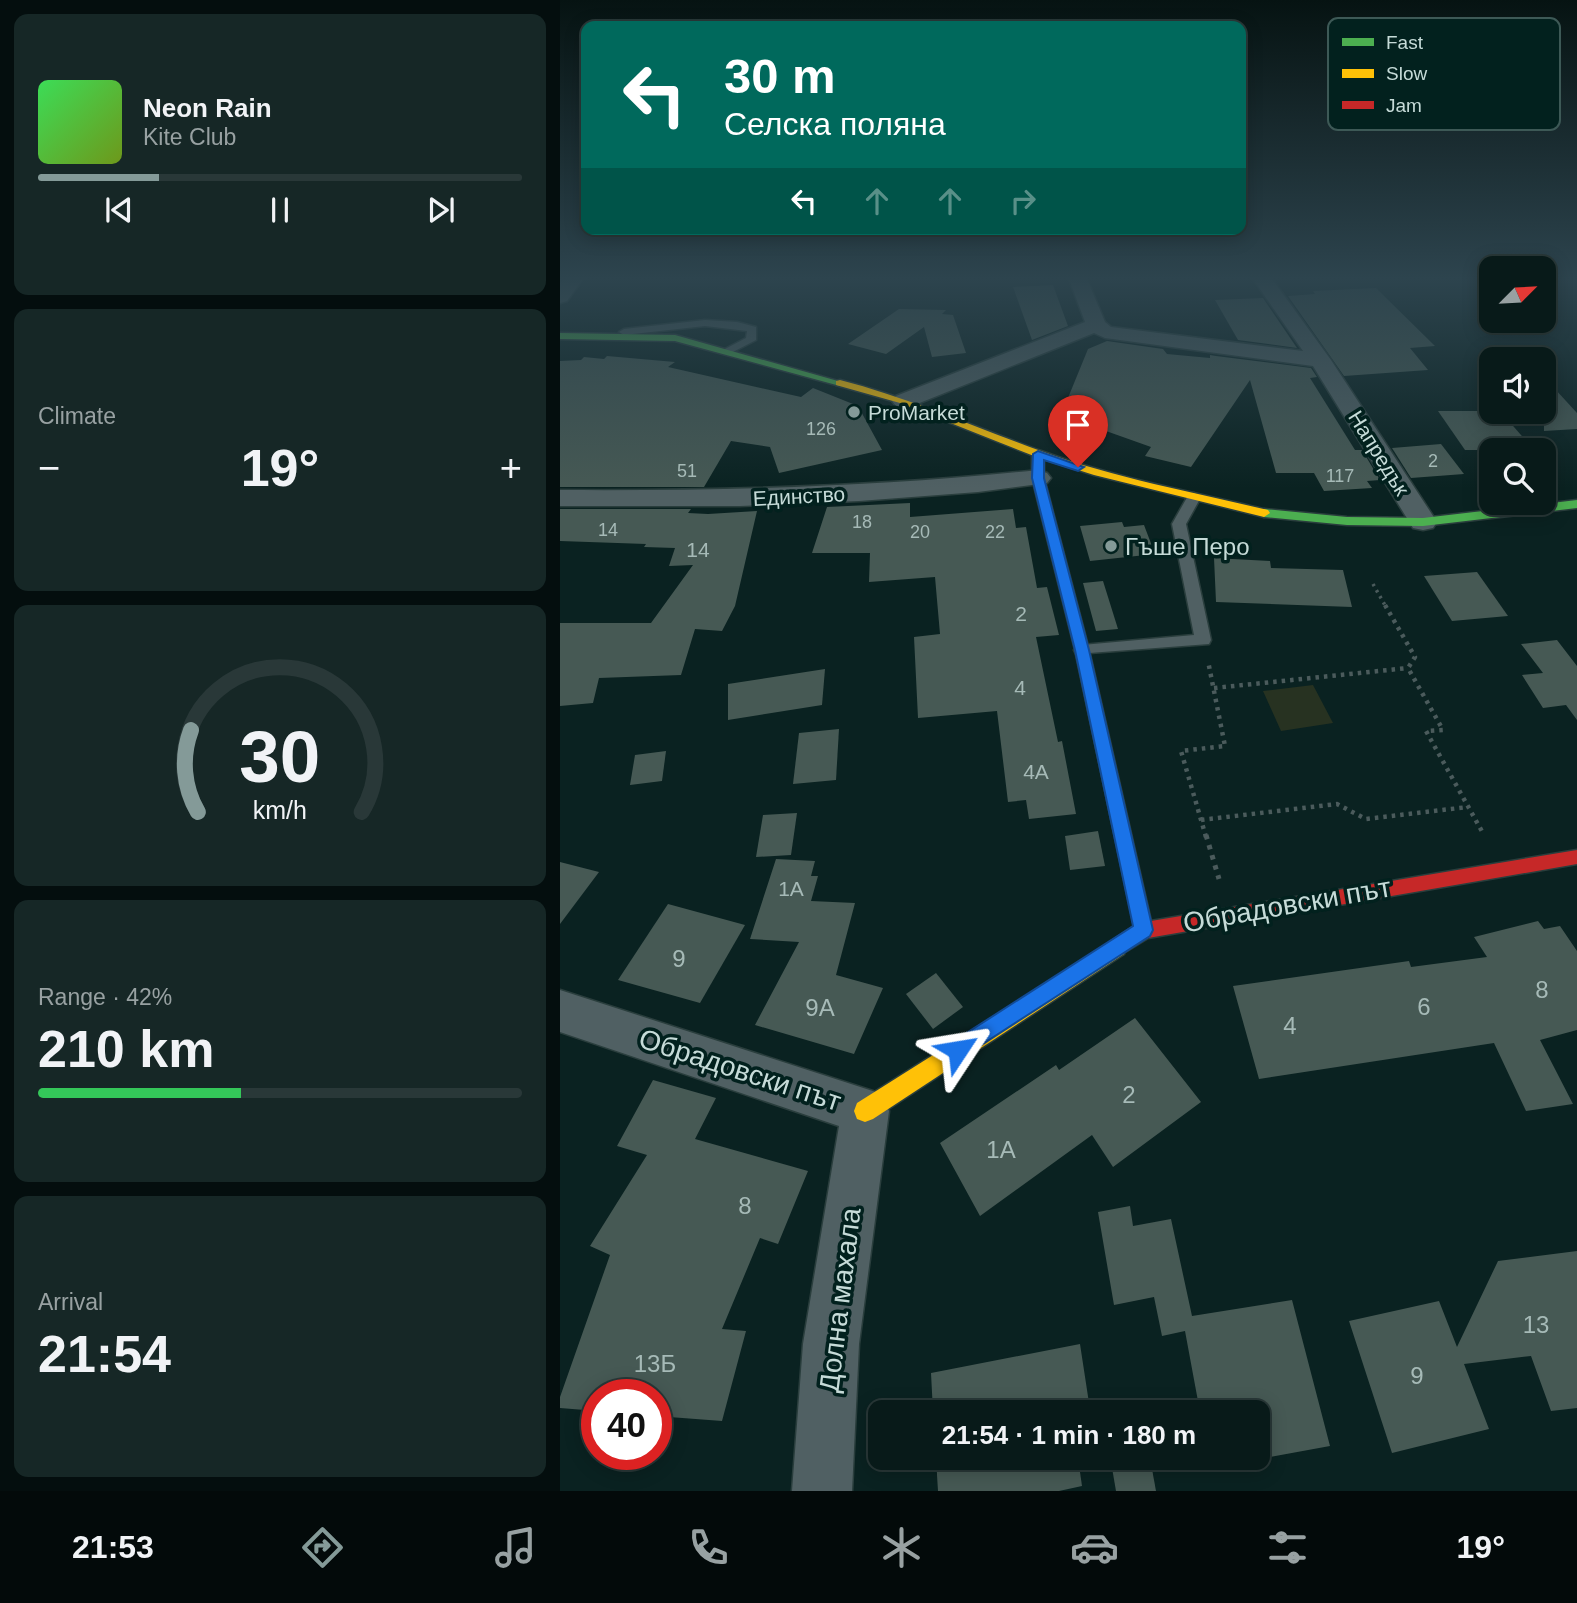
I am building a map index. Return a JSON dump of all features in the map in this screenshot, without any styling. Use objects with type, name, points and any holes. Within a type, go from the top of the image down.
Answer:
[{"type":"street","points":[[719,349],[904,401],[1038,466],[1098,474],[1265,513],[1347,521],[1423,523],[1577,504]]},
{"type":"street","points":[[904,401],[1036,349]]},
{"type":"street","points":[[1232,349],[1320,360]]},
{"type":"street","name":"Напредък","points":[[1312,349],[1423,523]]},
{"type":"street","points":[[1038,466],[1082,650],[1143,930]]},
{"type":"street","name":"Единство","points":[[560,498],[722,500],[965,487],[1038,466]]},
{"type":"street","name":"Обрадовски път","points":[[560,1011],[865,1111],[1143,930],[1577,857]]},
{"type":"street","name":"Долна махала","points":[[822,1491],[831,1344],[865,1111]]},
{"type":"lane","points":[[729,351],[734,349]]},
{"type":"lane","points":[[1082,650],[1203,640],[1179,524],[1194,498]]},
{"type":"path","points":[[1373,584],[1415,657],[1408,668]]},
{"type":"path","points":[[1203,640],[1225,746],[1181,751],[1230,915]]},
{"type":"path","points":[[1214,688],[1408,668]]},
{"type":"path","points":[[1408,668],[1443,730],[1426,732],[1504,869]]},
{"type":"path","points":[[1201,820],[1337,804],[1366,819],[1468,807]]},
{"type":"green space","points":[[1313,685],[1333,723],[1281,731],[1263,691]]},
{"type":"building","points":[[865,349],[894,349],[886,354]]},
{"type":"building","points":[[930,349],[964,349],[966,353],[932,357]]},
{"type":"building","points":[[1088,349],[1160,349],[1167,354],[1210,358],[1210,355],[1311,368],[1317,377],[1310,378],[1355,450],[1362,450],[1380,480],[1367,481],[1372,488],[1324,491],[1314,473],[1276,473],[1250,380],[1191,467],[1145,456],[1151,447],[1061,415]]},
{"type":"building","points":[[1325,349],[1410,349],[1428,370],[1344,376]]},
{"type":"building","points":[[607,356],[675,362],[668,367],[801,397],[813,388],[858,406],[882,450],[779,473],[770,447],[731,441],[704,487],[560,487],[560,361],[581,360],[584,357],[604,359]]},
{"type":"building","points":[[1556,390],[1577,413],[1577,429],[1544,431],[1544,424],[1556,424]]},
{"type":"building","points":[[1438,411],[1479,411],[1479,424],[1511,424],[1524,438],[1479,438],[1479,450],[1465,450]]},
{"type":"building","points":[[1441,444],[1464,474],[1411,478],[1392,448]]},
{"type":"building","points":[[910,503],[910,517],[1013,509],[1016,528],[1026,527],[1037,588],[1047,587],[1059,635],[1036,637],[1058,742],[1062,741],[1076,814],[1029,819],[1026,800],[1008,802],[997,711],[918,718],[914,637],[940,634],[935,577],[869,582],[870,553],[812,553],[827,507]]},
{"type":"building","points":[[560,509],[691,509],[688,513],[708,514],[757,511],[735,606],[722,631],[695,629],[681,675],[599,678],[593,703],[560,706],[560,623],[651,623],[693,565],[669,566],[675,548],[644,547],[646,544],[560,541]]},
{"type":"building","points":[[1122,522],[1124,527],[1144,525],[1155,554],[1090,561],[1080,526]]},
{"type":"building","points":[[1214,558],[1270,561],[1271,568],[1343,570],[1352,607],[1216,602]]},
{"type":"building","points":[[1477,572],[1508,616],[1452,621],[1424,576]]},
{"type":"building","points":[[1103,581],[1118,629],[1096,631],[1083,583]]},
{"type":"building","points":[[1557,640],[1577,666],[1577,720],[1566,705],[1543,708],[1522,675],[1543,673],[1521,644]]},
{"type":"building","points":[[825,669],[822,705],[728,720],[728,684]]},
{"type":"building","points":[[839,729],[836,780],[793,784],[799,733]]},
{"type":"building","points":[[666,751],[662,781],[630,785],[635,755]]},
{"type":"building","points":[[797,813],[791,855],[756,857],[763,815]]},
{"type":"building","points":[[1098,831],[1105,866],[1070,870],[1065,836]]},
{"type":"building","points":[[776,859],[815,861],[811,876],[818,876],[811,901],[855,903],[836,975],[883,988],[854,1054],[755,1025],[799,942],[750,939]]},
{"type":"building","points":[[560,862],[599,872],[560,924]]},
{"type":"building","points":[[668,904],[745,925],[700,1003],[618,980]]},
{"type":"building","points":[[1538,921],[1544,929],[1560,926],[1577,951],[1577,1030],[1540,1040],[1573,1104],[1526,1111],[1494,1043],[1259,1079],[1233,986],[1409,961],[1411,967],[1487,957],[1474,937]]},
{"type":"building","points":[[936,973],[963,1007],[933,1029],[906,994]]},
{"type":"building","points":[[1135,1018],[1201,1102],[1113,1167],[1092,1135],[980,1216],[940,1143],[1056,1065],[1059,1070]]},
{"type":"building","points":[[653,1080],[716,1098],[695,1139],[808,1171],[778,1244],[760,1238],[722,1329],[746,1331],[722,1421],[672,1417],[672,1379],[581,1379],[581,1410],[560,1408],[560,1397],[610,1255],[590,1246],[647,1155],[617,1146]]},
{"type":"building","points":[[1130,1206],[1133,1226],[1171,1219],[1192,1316],[1292,1300],[1330,1446],[1270,1457],[1270,1400],[1198,1400],[1185,1331],[1162,1336],[1154,1297],[1114,1305],[1098,1212]]},
{"type":"building","points":[[1577,1251],[1577,1408],[1551,1411],[1531,1356],[1464,1364],[1489,1429],[1392,1453],[1349,1321],[1439,1301],[1457,1347],[1498,1261]]},
{"type":"building","points":[[1080,1344],[1089,1400],[932,1400],[931,1373]]},
{"type":"building","points":[[937,1470],[1080,1470],[1082,1486],[1059,1491],[938,1491]]},
{"type":"building","points":[[1112,1470],[1152,1470],[1156,1491],[1116,1491]]},
{"type":"traffic: fast","points":[[714,349],[840,383]]},
{"type":"traffic: fast","points":[[1264,513],[1347,521],[1423,522],[1577,504]]},
{"type":"traffic: slow","points":[[840,383],[904,401],[1038,454],[1098,473],[1264,513]]},
{"type":"traffic: slow","points":[[865,1111],[1117,948]]},
{"type":"traffic: jam","points":[[1038,454],[1038,478],[1082,650],[1144,930]]},
{"type":"traffic: jam","points":[[1117,948],[1144,930],[1577,857]]},
{"type":"place","name":"ProMarket","points":[[854,412]]},
{"type":"place","name":"Гъше Перо","points":[[1111,546]]},
{"type":"route","points":[[958,1050],[1143,930],[1082,650],[1038,478],[1038,454],[1078,467]]}]
